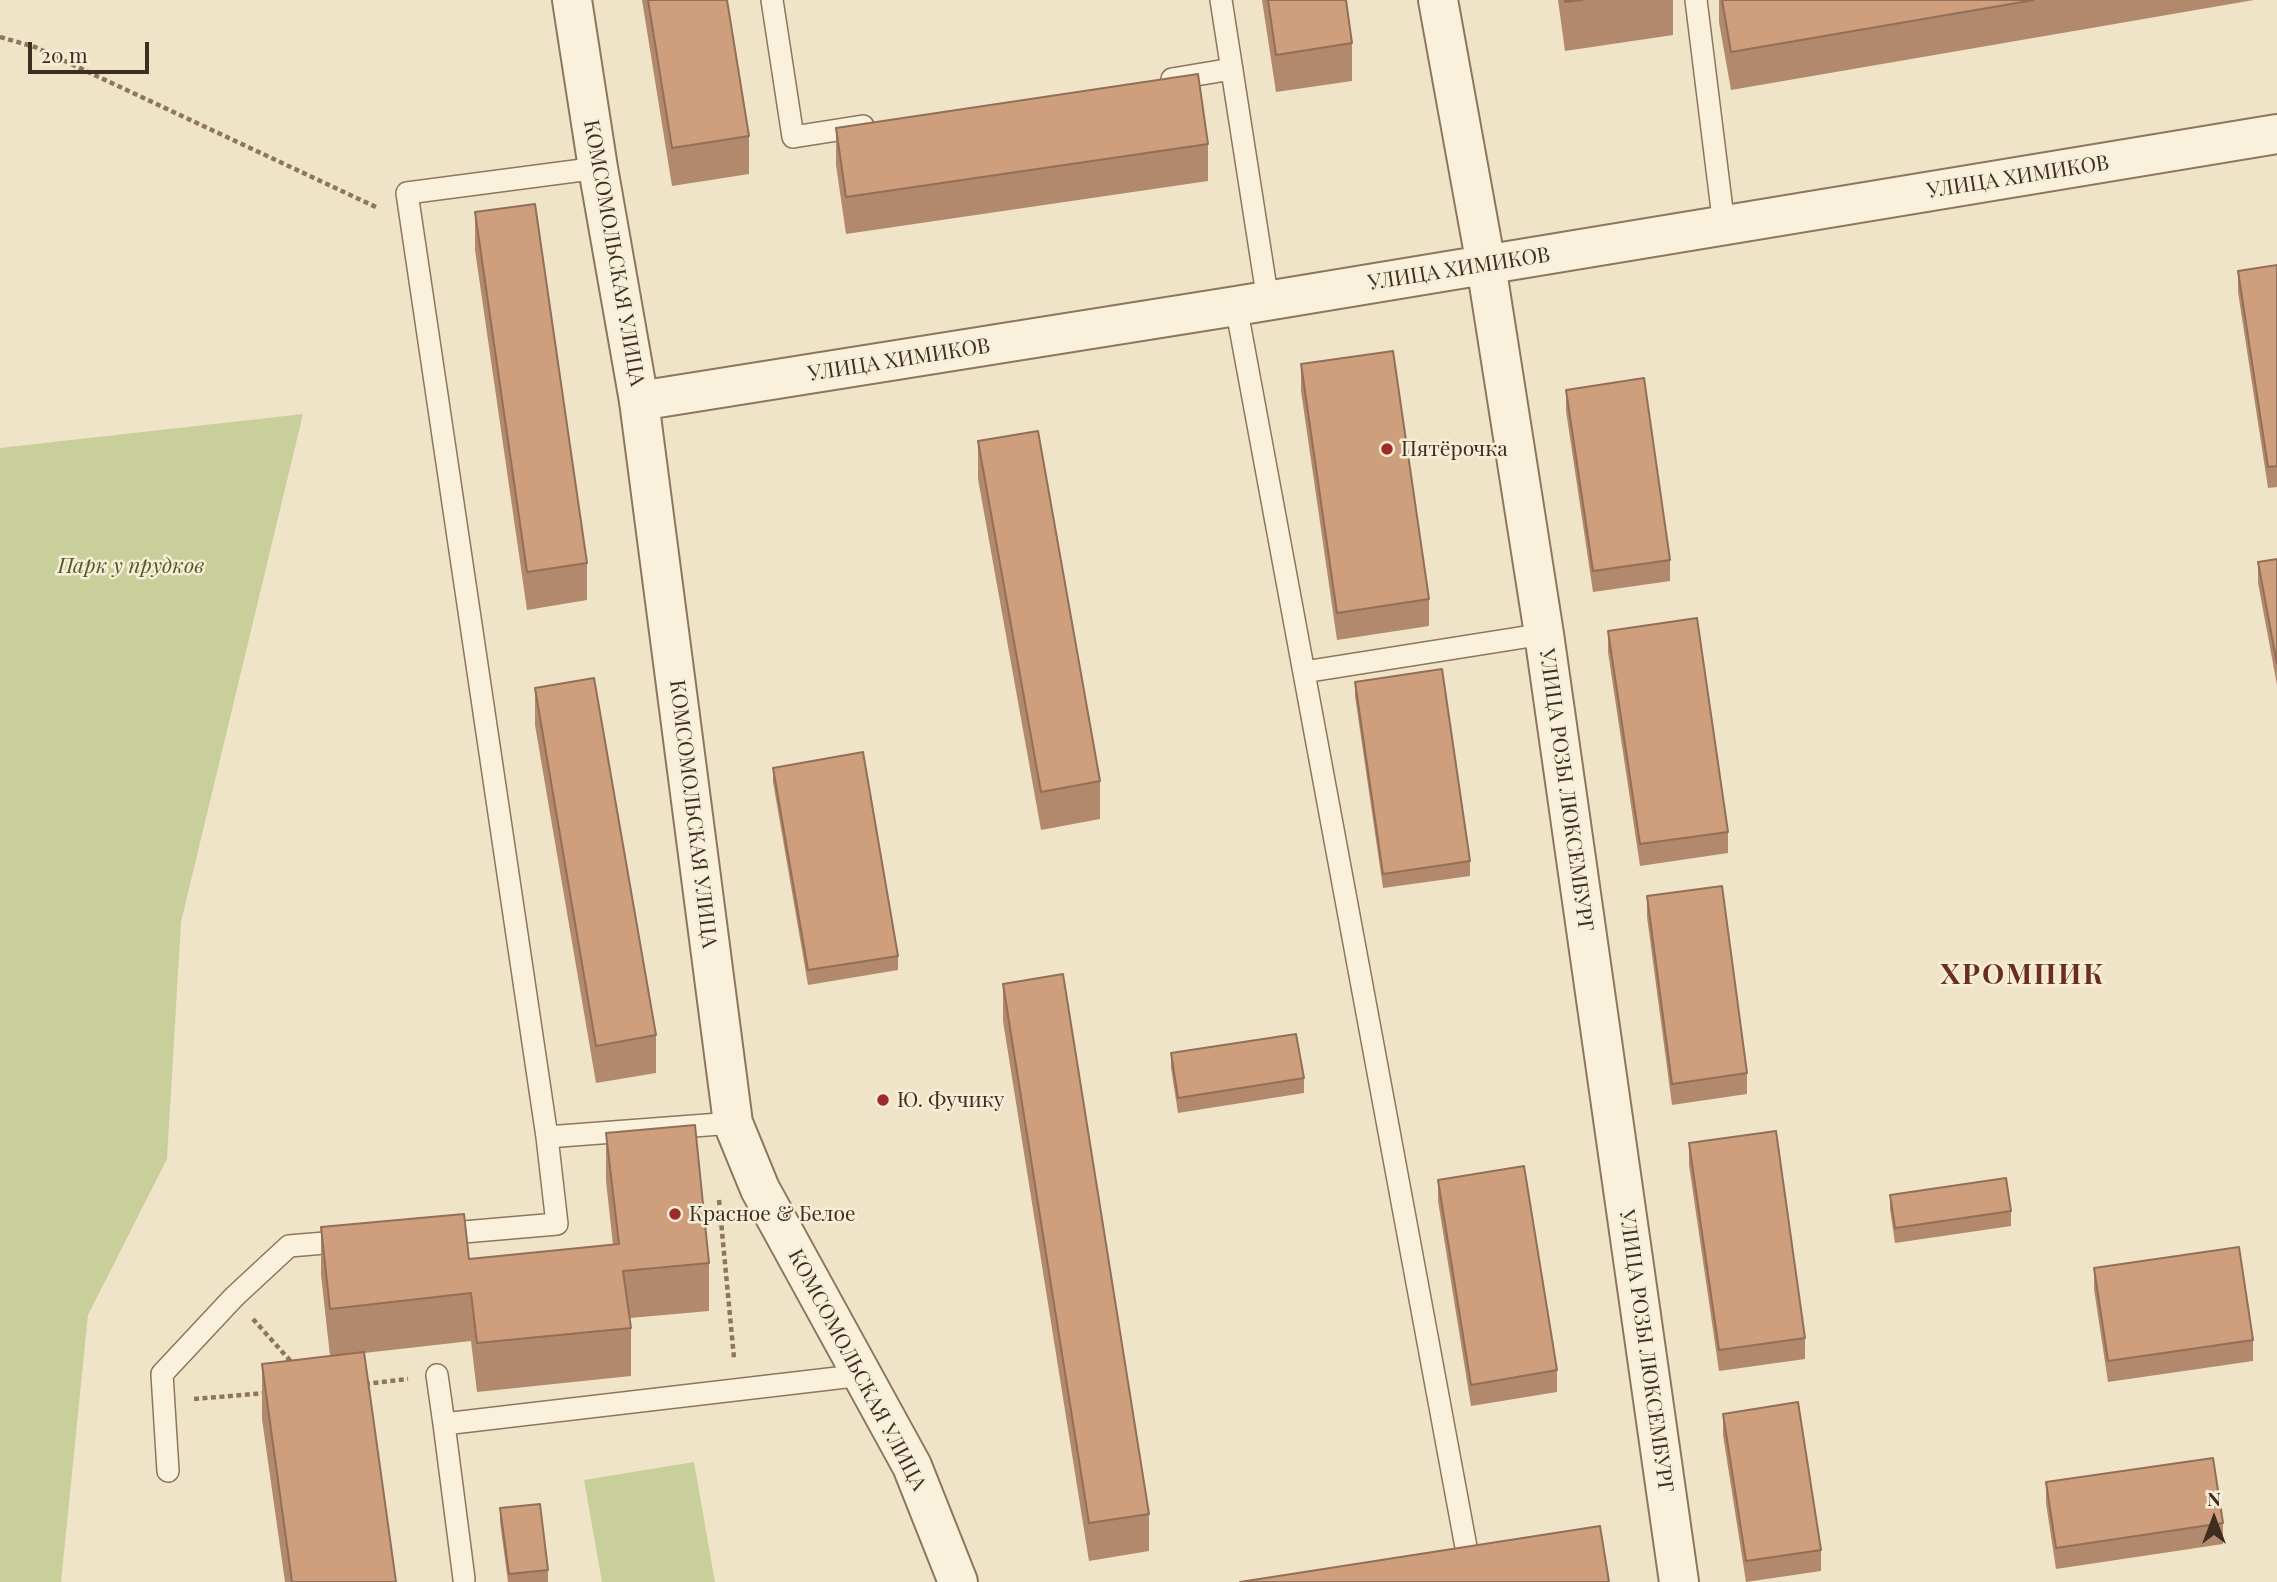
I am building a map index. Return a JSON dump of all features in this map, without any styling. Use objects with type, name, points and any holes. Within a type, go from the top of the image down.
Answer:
[{"type":"street","name":"КОМСОМОЛЬСКАЯ УЛИЦА","points":[[572,0],[639,401],[733,1123],[760,1189],[912,1466],[958,1582]]},
{"type":"street","name":"УЛИЦА РОЗЫ ЛЮКСЕМБУРГ","points":[[1438,0],[1486,265],[1544,634],[1679,1582]]},
{"type":"street","name":"УЛИЦА ХИМИКОВ","points":[[639,401],[1252,304],[2277,134]]},
{"type":"lane","points":[[772,0],[793,137],[889,122]]},
{"type":"lane","points":[[1222,0],[1232,69],[1252,304],[1304,671],[1466,1547]]},
{"type":"lane","points":[[1696,0],[1724,226]]},
{"type":"lane","points":[[1150,82],[1232,69]]},
{"type":"lane","points":[[422,1235],[556,1224],[547,1137],[407,193],[598,168]]},
{"type":"lane","points":[[1304,671],[1544,634]]},
{"type":"lane","points":[[547,1137],[733,1123]]},
{"type":"lane","points":[[168,1471],[162,1374],[234,1297],[289,1246],[369,1239]]},
{"type":"lane","points":[[437,1375],[464,1580]]},
{"type":"lane","points":[[444,1424],[863,1375]]},
{"type":"lane","points":[[1440,1552],[1492,1544]]},
{"type":"path","points":[[0,37],[35,47],[377,208],[411,218]]},
{"type":"path","points":[[719,1195],[737,1390]]},
{"type":"path","points":[[234,1297],[297,1368]]},
{"type":"path","points":[[353,1385],[437,1375]]},
{"type":"path","points":[[164,1402],[274,1392]]},
{"type":"green space","name":"Парк у прудков","points":[[303,414],[181,922],[167,1159],[88,1315],[61,1582],[0,1582],[0,448]]},
{"type":"green space","points":[[694,1462],[715,1582],[602,1582],[584,1480]]},
{"type":"building","points":[[648,0],[727,0],[749,136],[672,148]]},
{"type":"building","points":[[1268,0],[1346,0],[1352,43],[1276,55]]},
{"type":"building","points":[[1722,0],[2034,0],[1731,52]]},
{"type":"building","points":[[1198,74],[1208,144],[846,197],[836,128]]},
{"type":"building","points":[[535,204],[587,563],[527,572],[475,212]]},
{"type":"building","points":[[2277,265],[2277,466],[2268,467],[2238,271]]},
{"type":"building","points":[[1393,351],[1429,599],[1337,613],[1301,364]]},
{"type":"building","points":[[1644,378],[1670,560],[1593,571],[1566,390]]},
{"type":"building","points":[[1038,431],[1100,781],[1041,792],[978,441]]},
{"type":"building","points":[[2277,559],[2277,664],[2258,562]]},
{"type":"building","points":[[1697,618],[1728,832],[1640,844],[1608,631]]},
{"type":"building","points":[[1442,669],[1470,861],[1383,874],[1355,682]]},
{"type":"building","points":[[594,678],[656,1035],[596,1046],[535,688]]},
{"type":"building","points":[[863,752],[898,956],[808,970],[773,768]]},
{"type":"building","points":[[1722,886],[1747,1073],[1672,1084],[1647,896]]},
{"type":"building","points":[[1063,974],[1149,1514],[1089,1523],[1003,984]]},
{"type":"building","points":[[1296,1034],[1304,1078],[1178,1098],[1171,1053]]},
{"type":"building","points":[[695,1125],[709,1263],[623,1271],[631,1328],[477,1343],[471,1293],[330,1309],[321,1227],[464,1214],[469,1259],[619,1244],[606,1133]]},
{"type":"building","points":[[1776,1131],[1805,1338],[1719,1350],[1689,1143]]},
{"type":"building","points":[[1524,1166],[1557,1370],[1471,1385],[1438,1180]]},
{"type":"building","points":[[2006,1178],[2011,1211],[1895,1228],[1890,1195]]},
{"type":"building","points":[[2239,1247],[2253,1340],[2108,1361],[2094,1268]]},
{"type":"building","points":[[364,1352],[396,1582],[292,1582],[262,1364]]},
{"type":"building","points":[[1798,1402],[1821,1550],[1746,1561],[1723,1414]]},
{"type":"building","points":[[2213,1458],[2223,1523],[2056,1548],[2046,1482]]},
{"type":"building","points":[[540,1504],[548,1570],[509,1574],[500,1508]]},
{"type":"building","points":[[1600,1526],[1609,1582],[1240,1582]]},
{"type":"place","name":"Пятёрочка","points":[[1387,449]]},
{"type":"place","name":"Ю. Фучику","points":[[883,1100]]},
{"type":"place","name":"Красное & Белое","points":[[675,1214]]},
{"type":"district","name":"ХРОМПИК","points":[[2023,975]]}]
